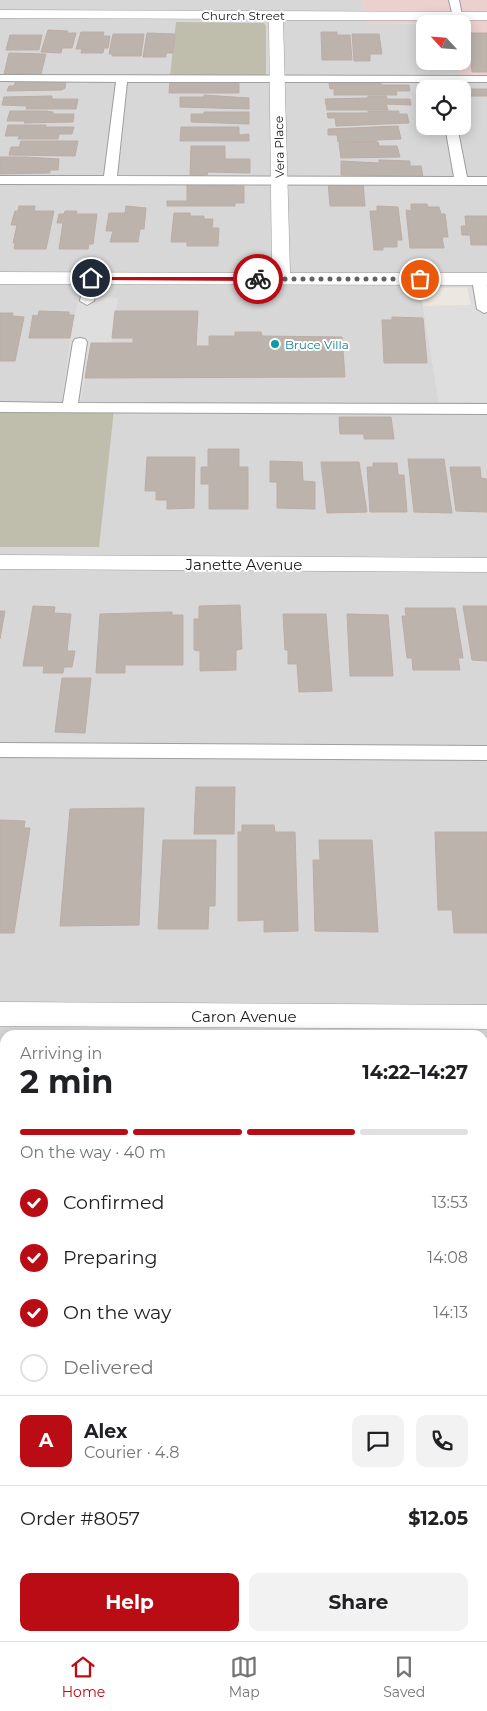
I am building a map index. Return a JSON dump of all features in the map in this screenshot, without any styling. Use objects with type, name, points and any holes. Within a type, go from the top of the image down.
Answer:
[{"type":"street","name":"Church Street","points":[[0,14],[416,15]]},
{"type":"street","name":"Vera Place","points":[[276,15],[281,279]]},
{"type":"street","name":"Church Street","points":[[471,15],[487,16]]},
{"type":"street","points":[[0,278],[483,279]]},
{"type":"street","name":"Janette Avenue","points":[[0,562],[487,565]]},
{"type":"street","name":"Caron Avenue","points":[[0,1014],[487,1017]]},
{"type":"lane","points":[[454,0],[457,15]]},
{"type":"lane","points":[[0,78],[277,79],[416,83]]},
{"type":"lane","points":[[110,180],[122,78]]},
{"type":"lane","points":[[471,81],[487,80]]},
{"type":"lane","points":[[453,135],[461,181]]},
{"type":"lane","points":[[0,180],[487,182]]},
{"type":"lane","points":[[87,301],[91,278]]},
{"type":"lane","points":[[483,279],[484,309]]},
{"type":"lane","points":[[70,407],[80,342]]},
{"type":"lane","points":[[0,407],[487,409]]},
{"type":"lane","points":[[0,750],[487,753]]},
{"type":"shaded area","points":[[0,0],[362,0],[367,23],[416,24],[416,70],[460,70],[461,78],[487,79],[487,287],[420,288],[439,402],[487,402],[487,1030],[0,1030]]},
{"type":"shaded area","points":[[362,0],[487,0],[487,79],[460,78],[459,70],[471,70],[471,15],[416,15],[416,24],[366,23]]},
{"type":"shaded area","points":[[176,22],[264,23],[266,26],[266,75],[170,76]]},
{"type":"shaded area","points":[[467,287],[487,287],[487,402],[439,402],[423,306],[471,305]]},
{"type":"shaded area","points":[[76,288],[102,288],[99,297],[118,298],[111,343],[91,343],[81,401],[62,400],[70,338],[79,297]]},
{"type":"shaded area","points":[[0,410],[114,410],[99,547],[0,547]]},
{"type":"building","points":[[48,30],[76,33],[72,48],[62,48],[61,53],[41,52]]},
{"type":"building","points":[[81,32],[104,32],[103,36],[110,36],[108,48],[104,48],[103,53],[81,53],[82,49],[76,49]]},
{"type":"building","points":[[321,32],[337,32],[337,35],[350,35],[352,60],[322,60]]},
{"type":"building","points":[[147,33],[175,34],[173,53],[166,53],[166,57],[143,57]]},
{"type":"building","points":[[471,33],[487,33],[487,72],[472,72]]},
{"type":"building","points":[[113,34],[144,34],[141,56],[112,56],[113,54],[109,54]]},
{"type":"building","points":[[352,34],[379,34],[382,54],[370,54],[370,61],[354,61]]},
{"type":"building","points":[[10,35],[42,35],[39,50],[6,50]]},
{"type":"building","points":[[9,53],[46,54],[41,74],[4,74]]},
{"type":"building","points":[[16,80],[66,80],[65,88],[62,90],[7,91],[9,86],[14,86]]},
{"type":"building","points":[[170,81],[239,81],[239,93],[169,93]]},
{"type":"building","points":[[329,83],[409,85],[410,91],[396,91],[397,95],[334,95],[334,89],[330,89]]},
{"type":"building","points":[[471,89],[487,89],[487,96],[471,96]]},
{"type":"building","points":[[204,95],[249,98],[249,109],[180,107],[180,97],[204,97]]},
{"type":"building","points":[[52,96],[52,99],[78,99],[76,109],[26,109],[27,106],[2,105],[4,97]]},
{"type":"building","points":[[368,96],[386,96],[387,99],[410,99],[411,105],[386,104],[388,110],[327,110],[325,99],[368,98]]},
{"type":"building","points":[[10,111],[46,111],[53,112],[53,114],[74,114],[73,122],[24,123],[25,121],[7,121]]},
{"type":"building","points":[[368,111],[399,111],[399,114],[407,114],[409,123],[336,126],[335,118],[328,118],[327,113],[368,113]]},
{"type":"building","points":[[204,112],[249,112],[249,124],[191,122],[191,114],[204,114]]},
{"type":"building","points":[[8,125],[74,127],[72,134],[59,134],[58,139],[18,139],[19,136],[5,136]]},
{"type":"building","points":[[398,126],[401,139],[376,140],[376,142],[338,142],[337,135],[328,135],[328,129]]},
{"type":"building","points":[[181,127],[239,127],[239,135],[249,134],[249,141],[180,141]]},
{"type":"building","points":[[21,141],[78,141],[75,156],[9,155],[11,147],[19,147]]},
{"type":"building","points":[[378,142],[379,146],[397,146],[400,157],[341,158],[339,143]]},
{"type":"building","points":[[191,146],[225,146],[225,159],[250,159],[250,173],[208,172],[207,175],[190,175]]},
{"type":"building","points":[[0,157],[59,159],[58,170],[50,170],[50,173],[0,174]]},
{"type":"building","points":[[379,160],[410,161],[410,166],[421,166],[423,176],[341,175],[341,161],[379,163]]},
{"type":"building","points":[[328,182],[363,182],[365,206],[330,206]]},
{"type":"building","points":[[187,183],[235,183],[235,186],[244,186],[244,203],[235,203],[235,206],[167,206],[167,201],[187,201]]},
{"type":"building","points":[[411,204],[427,204],[428,207],[439,207],[441,214],[445,214],[448,237],[442,237],[444,248],[410,248],[406,210],[411,211]]},
{"type":"building","points":[[19,206],[35,206],[34,211],[54,211],[46,249],[14,249],[15,243],[13,243],[17,225],[11,225],[15,211],[18,211]]},
{"type":"building","points":[[126,206],[146,208],[144,229],[140,229],[138,242],[110,242],[113,231],[106,231],[109,213],[125,213]]},
{"type":"building","points":[[377,206],[398,207],[402,240],[397,240],[397,247],[383,247],[383,250],[374,250],[370,211],[377,211]]},
{"type":"building","points":[[65,211],[77,211],[76,214],[97,214],[93,244],[89,244],[88,249],[59,249],[63,223],[57,223],[59,214],[64,214]]},
{"type":"building","points":[[174,213],[190,213],[190,216],[204,216],[204,219],[213,219],[212,228],[219,228],[218,246],[187,246],[187,242],[171,242]]},
{"type":"building","points":[[465,216],[487,216],[487,245],[471,245],[470,235],[462,235],[461,226],[466,226]]},
{"type":"building","points":[[39,311],[69,312],[69,315],[74,315],[70,338],[29,338],[33,315],[38,316]]},
{"type":"building","name":"Bruce Villa","points":[[115,311],[198,311],[196,346],[209,346],[209,336],[235,336],[235,332],[261,332],[262,336],[342,337],[345,377],[85,378],[91,343],[133,343],[133,338],[112,338]]},
{"type":"building","points":[[0,313],[13,313],[12,316],[24,317],[15,361],[0,361]]},
{"type":"building","points":[[392,317],[423,318],[427,363],[384,363],[382,320],[392,320]]},
{"type":"building","points":[[339,417],[391,417],[394,439],[364,439],[364,434],[340,434]]},
{"type":"building","points":[[208,449],[239,449],[239,467],[248,467],[248,509],[209,509],[209,484],[201,484],[201,467],[208,467]]},
{"type":"building","points":[[147,457],[195,457],[194,508],[167,509],[167,500],[156,500],[156,491],[145,491]]},
{"type":"building","points":[[408,459],[444,459],[452,513],[414,512]]},
{"type":"building","points":[[270,461],[302,462],[303,481],[315,482],[315,509],[277,508],[277,482],[270,482]]},
{"type":"building","points":[[321,462],[359,462],[367,512],[327,513]]},
{"type":"building","points":[[373,463],[397,463],[398,475],[404,475],[407,512],[370,512],[367,467],[373,467]]},
{"type":"building","points":[[450,467],[480,467],[481,478],[487,479],[487,512],[456,511]]},
{"type":"building","points":[[240,605],[242,649],[236,650],[236,670],[200,671],[200,651],[194,650],[194,619],[199,619],[199,606]]},
{"type":"building","points":[[33,606],[55,607],[54,613],[71,614],[67,651],[75,651],[72,667],[64,667],[63,673],[43,673],[44,666],[23,666]]},
{"type":"building","points":[[463,606],[487,606],[487,661],[472,660]]},
{"type":"building","points":[[405,608],[455,608],[463,658],[458,658],[460,670],[413,670],[412,658],[407,658],[402,616],[406,616]]},
{"type":"building","points":[[0,611],[5,611],[0,639]]},
{"type":"building","points":[[172,612],[172,615],[183,615],[183,665],[125,665],[125,673],[96,673],[100,614]]},
{"type":"building","points":[[283,614],[326,614],[332,691],[299,692],[297,664],[288,664],[288,650],[285,650]]},
{"type":"building","points":[[347,614],[388,615],[393,676],[350,676]]},
{"type":"building","points":[[62,678],[91,678],[85,733],[55,732]]},
{"type":"building","points":[[196,787],[235,787],[234,834],[194,834]]},
{"type":"building","points":[[144,808],[139,925],[60,926],[70,809]]},
{"type":"building","points":[[0,820],[25,821],[24,828],[30,828],[14,933],[0,933]]},
{"type":"building","points":[[242,825],[274,825],[275,832],[295,832],[298,931],[264,932],[264,920],[238,921],[238,832],[242,832]]},
{"type":"building","points":[[435,832],[487,832],[487,933],[454,933],[452,910],[438,910]]},
{"type":"building","points":[[163,840],[216,840],[215,906],[209,906],[208,929],[158,929]]},
{"type":"building","points":[[319,840],[372,840],[378,932],[315,931],[313,860],[320,860]]},
{"type":"way so far","points":[[258,279],[420,279]]},
{"type":"place","name":"Bruce Villa","points":[[275,344]]},
{"type":"route","points":[[91,278],[258,279]]}]
